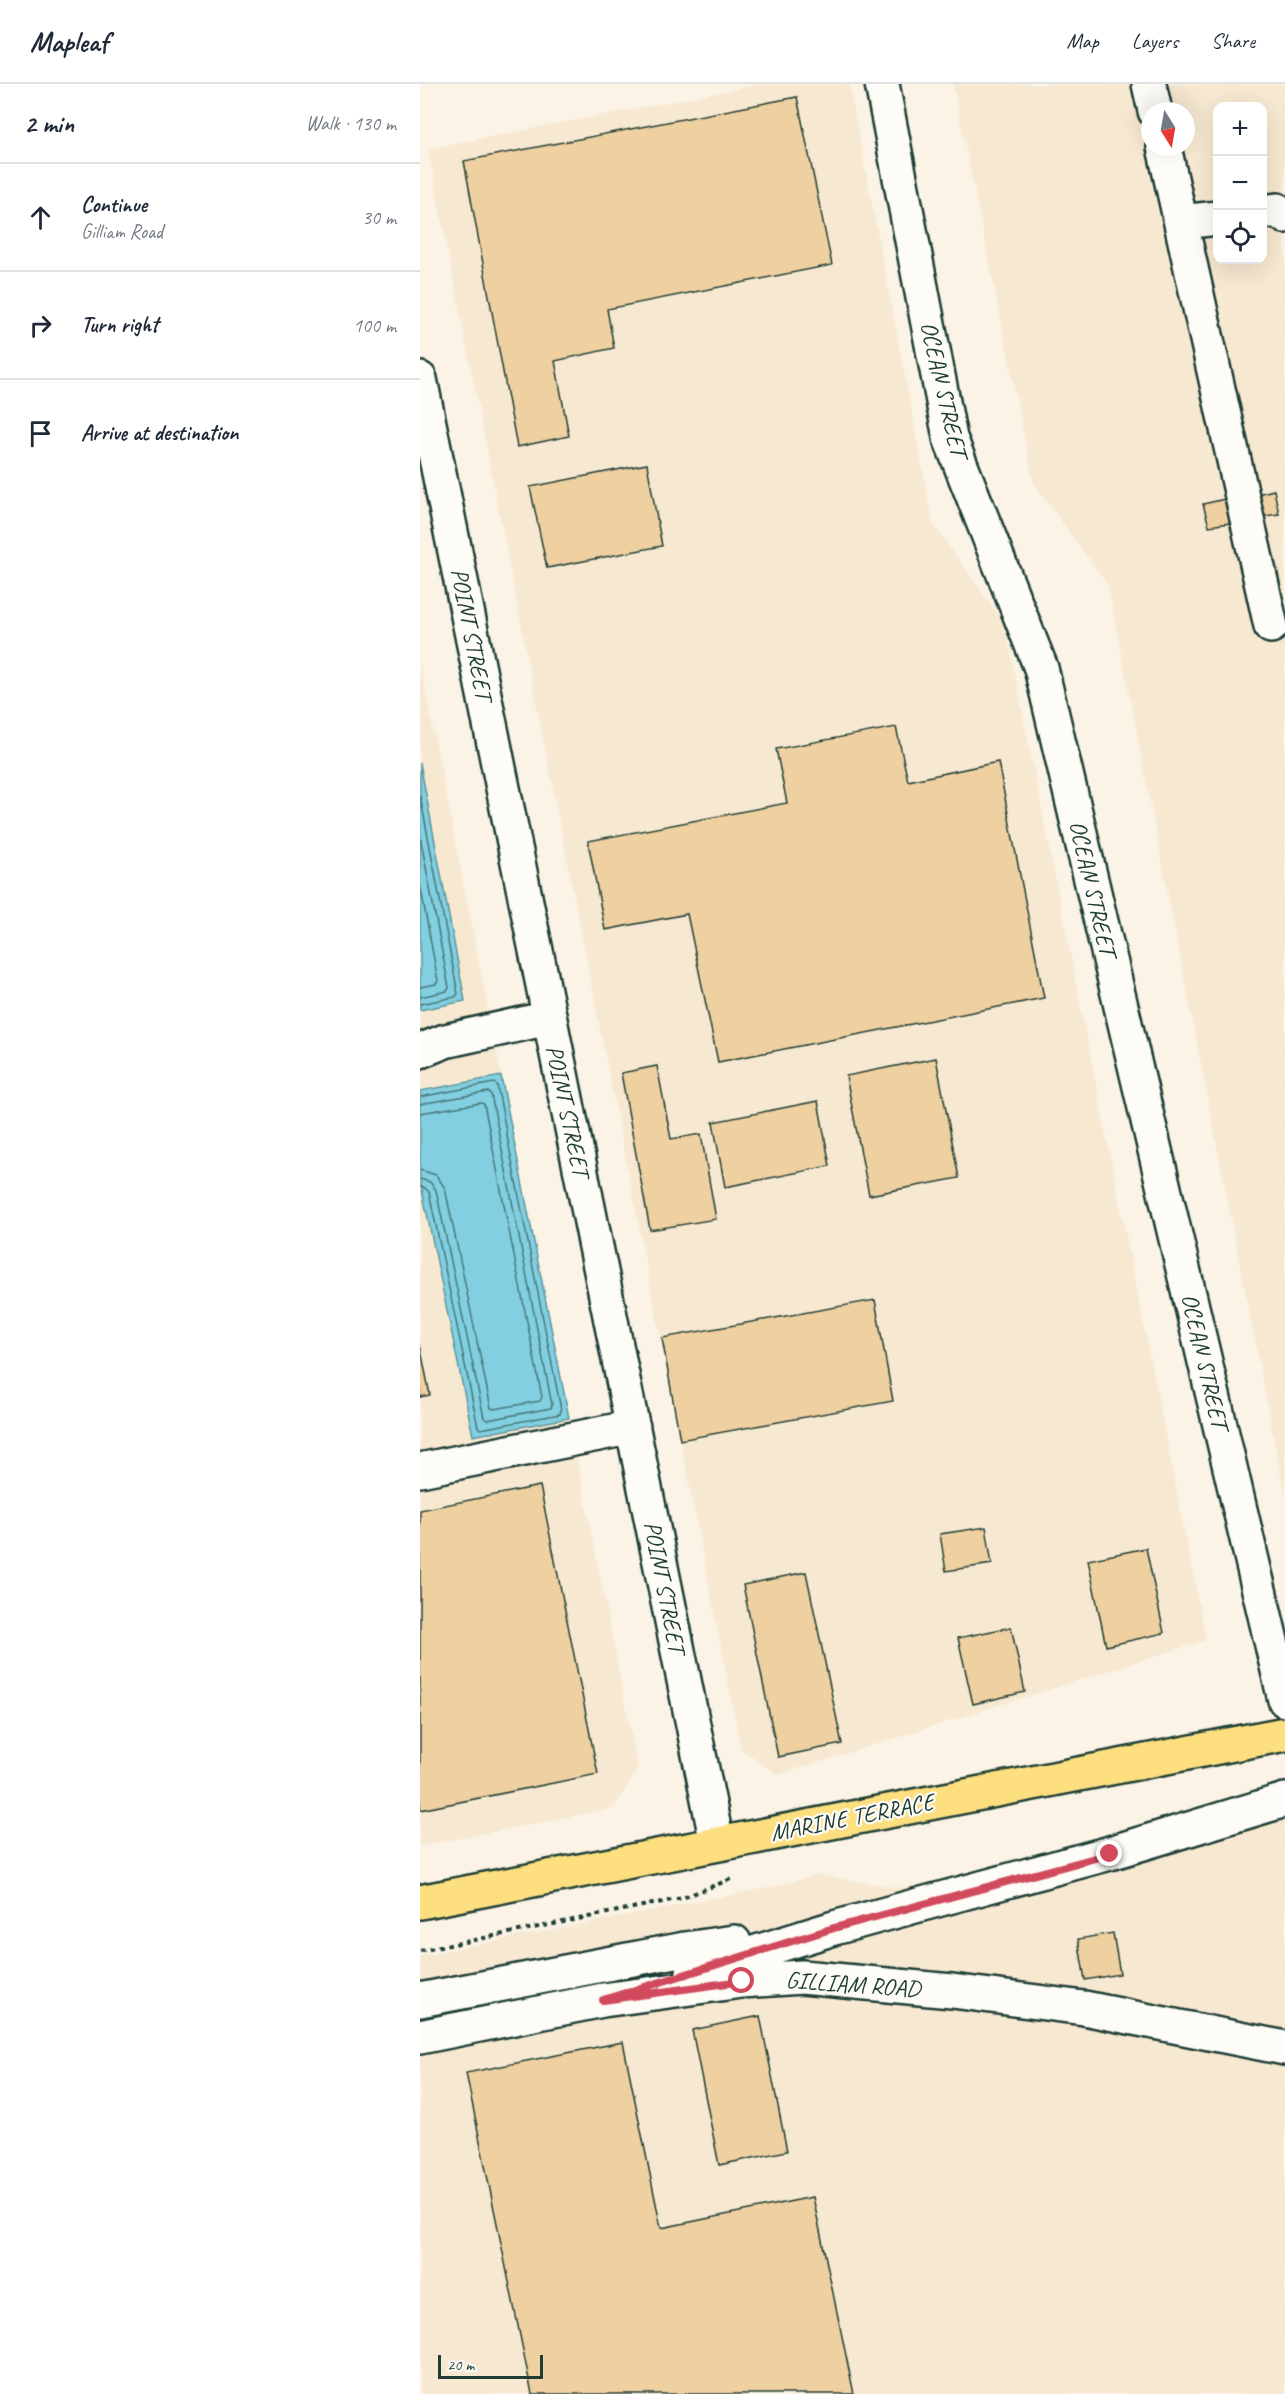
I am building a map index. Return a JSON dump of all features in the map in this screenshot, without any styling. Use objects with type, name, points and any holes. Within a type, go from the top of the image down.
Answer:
[{"type":"main road","name":"MARINE TERRACE","points":[[420,1902],[1285,1734]]},
{"type":"street","name":"OCEAN STREET","points":[[882,84],[950,438],[1041,668],[1285,1700]]},
{"type":"street","points":[[1149,84],[1153,102]]},
{"type":"street","points":[[1166,156],[1271,626]]},
{"type":"street","points":[[1267,211],[1277,210],[1285,216]]},
{"type":"street","points":[[1181,222],[1213,219]]},
{"type":"street","name":"POINT STREET","points":[[420,379],[717,1843]]},
{"type":"street","points":[[428,1046],[549,1018]]},
{"type":"street","points":[[420,1470],[633,1427]]},
{"type":"street","points":[[603,2000],[834,1928],[1110,1854],[1285,1800]]},
{"type":"street","points":[[420,2000],[685,1949],[834,1928]]},
{"type":"street","name":"GILLIAM ROAD","points":[[420,2037],[603,2000],[742,1981],[802,1977],[952,1991],[1084,2008],[1285,2048]]},
{"type":"path","points":[[420,1951],[682,1898],[741,1875]]},
{"type":"shaded area","points":[[762,84],[849,84],[933,524],[1005,624],[1206,1640],[778,1775],[741,1749],[428,149]]},
{"type":"shaded area","points":[[953,84],[1285,84],[1285,1496],[1108,585],[1034,484]]},
{"type":"shaded area","points":[[420,663],[638,1769],[614,1808],[420,1846]]},
{"type":"shaded area","points":[[1285,1812],[1285,2394],[420,2394],[420,1956],[776,1886],[816,1875],[900,1888]]},
{"type":"water","points":[[420,763],[465,1001],[420,1010]]},
{"type":"water","points":[[501,1076],[569,1418],[473,1436],[420,1180],[420,1091]]},
{"type":"building","points":[[797,97],[832,265],[607,309],[614,348],[555,361],[569,436],[517,447],[464,161]]},
{"type":"building","points":[[647,464],[662,546],[547,568],[530,487]]},
{"type":"building","points":[[1274,490],[1279,514],[1258,517],[1253,495]]},
{"type":"building","points":[[1225,499],[1230,523],[1209,526],[1203,504]]},
{"type":"building","points":[[896,727],[908,781],[998,762],[1044,998],[718,1062],[687,914],[605,930],[588,841],[787,803],[776,749]]},
{"type":"building","points":[[936,1058],[959,1178],[869,1195],[846,1076]]},
{"type":"building","points":[[657,1066],[671,1139],[701,1134],[716,1219],[650,1230],[621,1073]]},
{"type":"building","points":[[818,1101],[830,1166],[725,1187],[713,1122]]},
{"type":"building","points":[[875,1300],[893,1401],[680,1440],[662,1338]]},
{"type":"building","points":[[420,1345],[430,1395],[420,1397]]},
{"type":"building","points":[[540,1486],[598,1774],[420,1810],[420,1510]]},
{"type":"building","points":[[986,1527],[992,1564],[946,1571],[940,1534]]},
{"type":"building","points":[[1146,1548],[1164,1633],[1106,1646],[1088,1560]]},
{"type":"building","points":[[806,1572],[842,1744],[778,1757],[743,1585]]},
{"type":"building","points":[[1011,1627],[1025,1692],[973,1704],[958,1638]]},
{"type":"building","points":[[1113,1933],[1120,1974],[1085,1980],[1078,1939]]},
{"type":"building","points":[[760,2016],[787,2151],[719,2165],[692,2030]]},
{"type":"building","points":[[623,2042],[661,2228],[813,2197],[854,2394],[532,2394],[466,2073]]},
{"type":"route","points":[[742,1981],[603,2000],[834,1928],[1110,1854]]}]
